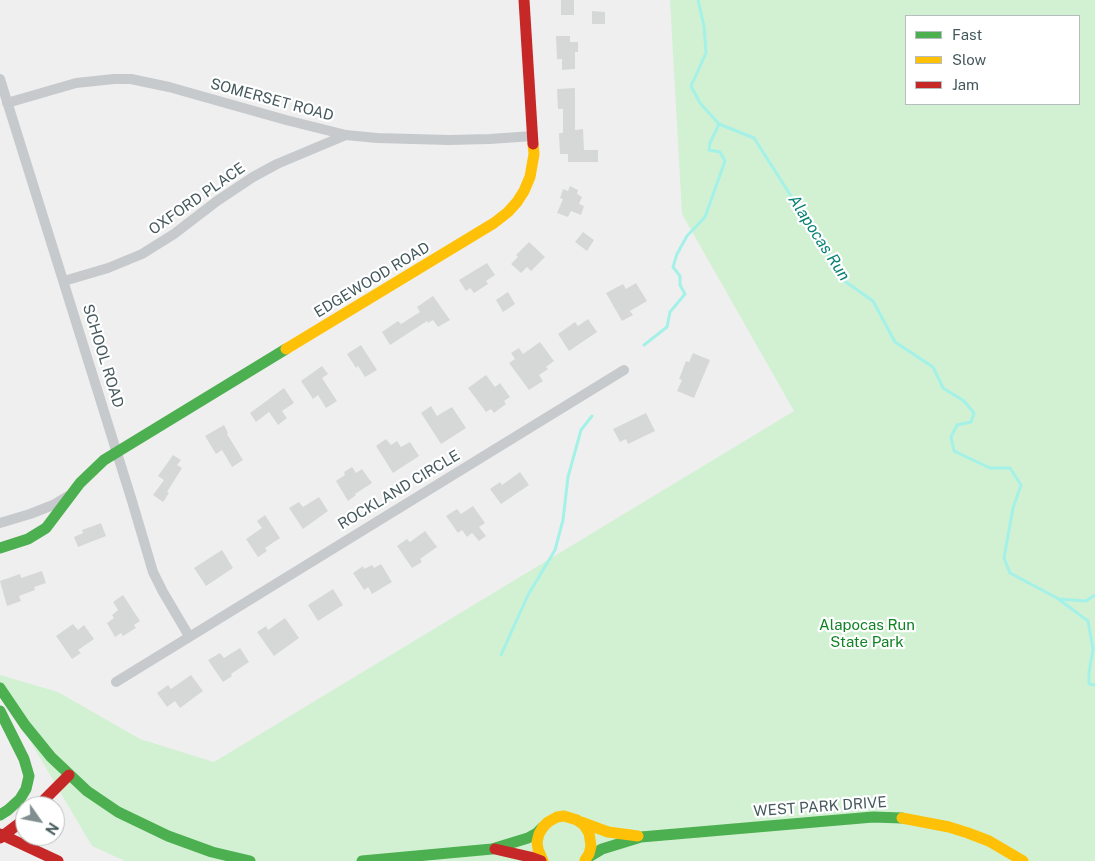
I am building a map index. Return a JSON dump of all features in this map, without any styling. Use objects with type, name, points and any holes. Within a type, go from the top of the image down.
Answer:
[{"type":"main road","name":"EDGEWOOD ROAD","points":[[0,548],[28,539],[46,528],[92,470],[104,460],[494,223],[508,212],[524,191],[530,177],[534,154],[524,0]]},
{"type":"main road","points":[[0,688],[25,725],[69,775],[118,812],[196,847],[250,861]]},
{"type":"main road","points":[[0,711],[24,760],[29,776],[26,788],[20,799],[0,815]]},
{"type":"main road","points":[[48,796],[69,775]]},
{"type":"main road","points":[[362,861],[492,849],[528,838],[537,833],[551,820],[560,817],[571,817],[577,820],[584,825],[589,833],[591,846],[586,859]]},
{"type":"main road","name":"WEST PARK DRIVE","points":[[586,859],[602,849],[641,837],[858,818],[890,817],[920,821],[962,831],[989,841],[1023,861]]},
{"type":"main road","name":"WEST PARK DRIVE","points":[[577,820],[608,832],[641,837]]},
{"type":"main road","points":[[542,861],[537,846],[539,834],[543,827]]},
{"type":"main road","points":[[1,836],[15,828]]},
{"type":"main road","points":[[1,836],[58,861]]},
{"type":"main road","points":[[492,849],[542,861]]},
{"type":"street","name":"SCHOOL ROAD","points":[[0,79],[153,572],[189,636]]},
{"type":"street","name":"SOMERSET ROAD","points":[[7,103],[76,83],[131,79],[169,87],[346,135],[449,140],[533,136]]},
{"type":"street","name":"OXFORD PLACE","points":[[64,281],[108,268],[142,254],[174,234],[217,201],[254,177],[277,164],[346,135]]},
{"type":"street","name":"ROCKLAND CIRCLE","points":[[116,682],[624,370]]},
{"type":"street","name":"EDGEWOOD ROAD","points":[[0,523],[53,505],[72,494]]},
{"type":"green space","name":"Alapocas Run State Park","points":[[670,0],[1095,0],[1095,861],[125,861],[92,846],[65,800],[65,796],[63,796],[0,690],[0,675],[58,692],[140,739],[214,762],[794,411],[682,214]]},
{"type":"building","points":[[561,0],[574,0],[574,15],[561,15]]},
{"type":"building","points":[[592,11],[605,12],[605,24],[592,24]]},
{"type":"building","points":[[556,36],[570,36],[570,42],[578,42],[578,52],[575,52],[575,69],[562,70],[562,59],[557,59]]},
{"type":"building","points":[[575,88],[575,130],[583,129],[584,150],[598,150],[598,162],[568,162],[568,154],[560,154],[559,133],[563,133],[563,109],[558,109],[557,89]]},
{"type":"building","points":[[570,186],[578,190],[577,194],[582,197],[579,204],[584,206],[581,215],[571,211],[568,217],[557,213],[563,199],[560,198],[563,189],[568,191]]},
{"type":"building","points":[[583,232],[594,240],[587,251],[575,242]]},
{"type":"building","points":[[529,242],[545,257],[531,271],[527,267],[521,273],[511,264],[518,257],[516,255]]},
{"type":"building","points":[[487,263],[495,275],[486,281],[488,284],[474,293],[470,288],[466,291],[459,280]]},
{"type":"building","points":[[636,283],[647,301],[630,311],[633,315],[622,321],[606,293],[623,284],[626,289]]},
{"type":"building","points":[[508,292],[515,304],[503,312],[496,300]]},
{"type":"building","points":[[433,296],[450,320],[438,327],[433,320],[428,323],[427,321],[390,345],[382,332],[398,321],[401,324],[420,312],[417,307]]},
{"type":"building","points":[[588,319],[597,332],[569,351],[558,334],[575,322],[578,326]]},
{"type":"building","points":[[540,342],[554,361],[546,367],[548,369],[539,375],[543,381],[529,390],[509,363],[515,359],[511,353],[519,348],[523,354]]},
{"type":"building","points":[[361,345],[377,370],[365,377],[358,366],[356,368],[347,354]]},
{"type":"building","points":[[693,353],[710,360],[694,398],[677,391],[682,380],[679,379],[686,361],[689,362]]},
{"type":"building","points":[[322,366],[328,374],[322,378],[337,401],[326,408],[318,395],[313,399],[301,381]]},
{"type":"building","points":[[486,375],[495,387],[500,383],[510,397],[504,401],[506,404],[494,413],[491,409],[486,412],[468,388]]},
{"type":"building","points":[[284,388],[294,403],[282,411],[287,418],[278,425],[269,412],[256,422],[250,413]]},
{"type":"building","points":[[431,406],[437,416],[452,407],[466,428],[441,444],[421,413]]},
{"type":"building","points":[[646,413],[655,431],[628,444],[626,439],[620,442],[613,429]]},
{"type":"building","points":[[224,425],[227,434],[243,460],[232,467],[222,450],[216,454],[205,436]]},
{"type":"building","points":[[386,439],[391,445],[397,441],[401,447],[410,442],[419,456],[393,473],[376,446]]},
{"type":"building","points":[[173,455],[181,460],[177,465],[182,468],[163,502],[153,495],[164,480],[158,476]]},
{"type":"building","points":[[352,467],[356,473],[362,469],[372,483],[348,501],[336,481],[345,475],[344,472]]},
{"type":"building","points":[[520,472],[529,485],[501,504],[490,489],[500,482],[502,485]]},
{"type":"building","points":[[319,497],[328,511],[303,529],[289,508],[299,502],[303,507]]},
{"type":"building","points":[[473,506],[485,523],[479,527],[486,536],[479,541],[472,533],[467,537],[462,530],[458,533],[446,516],[457,509],[461,514]]},
{"type":"building","points":[[265,515],[280,538],[265,548],[267,551],[258,557],[246,539],[262,528],[257,521]]},
{"type":"building","points":[[101,523],[106,536],[78,547],[74,537],[83,533],[82,530]]},
{"type":"building","points":[[425,531],[437,547],[420,559],[422,562],[412,568],[397,546],[407,539],[410,542]]},
{"type":"building","points":[[222,550],[233,568],[206,586],[194,568]]},
{"type":"building","points":[[381,564],[392,582],[372,594],[368,587],[364,590],[353,573],[363,566],[364,569],[372,565],[374,568]]},
{"type":"building","points":[[42,571],[46,583],[34,587],[35,590],[19,596],[21,601],[7,606],[0,581],[20,574],[21,578]]},
{"type":"building","points":[[333,589],[343,605],[318,621],[308,605]]},
{"type":"building","points":[[123,595],[140,621],[134,625],[136,628],[123,636],[121,633],[115,637],[107,623],[114,618],[112,615],[118,610],[113,602]]},
{"type":"building","points":[[285,618],[299,638],[274,656],[257,632],[266,626],[268,630]]},
{"type":"building","points":[[73,624],[78,630],[84,625],[94,639],[78,650],[81,653],[72,659],[56,636]]},
{"type":"building","points":[[240,648],[249,662],[223,682],[208,660],[220,653],[224,658]]},
{"type":"building","points":[[191,675],[203,691],[180,708],[175,701],[167,707],[157,693],[168,685],[171,689]]},
{"type":"waterway","name":"Alapocas Run","points":[[698,0],[704,26],[706,53],[691,86],[700,103],[719,124],[754,138],[846,282],[873,301],[895,342],[933,367],[943,388],[964,401],[974,413],[971,422],[957,425],[951,437],[954,451],[990,468],[1010,468],[1021,485],[1013,508],[1004,558],[1010,573],[1057,598],[1088,621],[1093,649],[1089,684],[1095,685]]},
{"type":"waterway","points":[[644,345],[667,327],[670,312],[685,294],[680,285],[680,276],[673,267],[677,254],[687,236],[705,217],[725,161],[720,152],[709,150],[710,143],[719,124]]},
{"type":"waterway","points":[[501,655],[528,595],[555,550],[563,520],[568,477],[581,430],[592,416]]},
{"type":"waterway","points":[[1058,599],[1086,601],[1095,595]]},
{"type":"traffic: fast","points":[[0,548],[28,539],[46,528],[80,483],[104,460],[286,349]]},
{"type":"traffic: fast","points":[[0,688],[25,725],[51,757],[87,791],[118,812],[168,836],[212,852],[250,861]]},
{"type":"traffic: fast","points":[[0,711],[24,759],[29,776],[26,789],[20,799],[0,815]]},
{"type":"traffic: fast","points":[[587,858],[602,849],[641,837],[873,817],[902,818]]},
{"type":"traffic: fast","points":[[362,861],[492,849],[528,838],[543,827]]},
{"type":"traffic: slow","points":[[286,349],[494,223],[508,212],[524,191],[530,177],[534,154],[533,144]]},
{"type":"traffic: slow","points":[[543,861],[538,849],[539,834],[548,822],[557,817],[564,816],[577,820],[584,825],[589,833],[591,846],[585,860]]},
{"type":"traffic: slow","points":[[902,818],[949,827],[968,833],[989,841],[1023,861]]},
{"type":"traffic: slow","points":[[581,822],[608,832],[638,836]]},
{"type":"traffic: jam","points":[[524,0],[533,144]]},
{"type":"traffic: jam","points":[[48,796],[69,775]]},
{"type":"traffic: jam","points":[[0,838],[15,827]]},
{"type":"traffic: jam","points":[[0,834],[58,861]]},
{"type":"traffic: jam","points":[[495,849],[541,861]]}]
